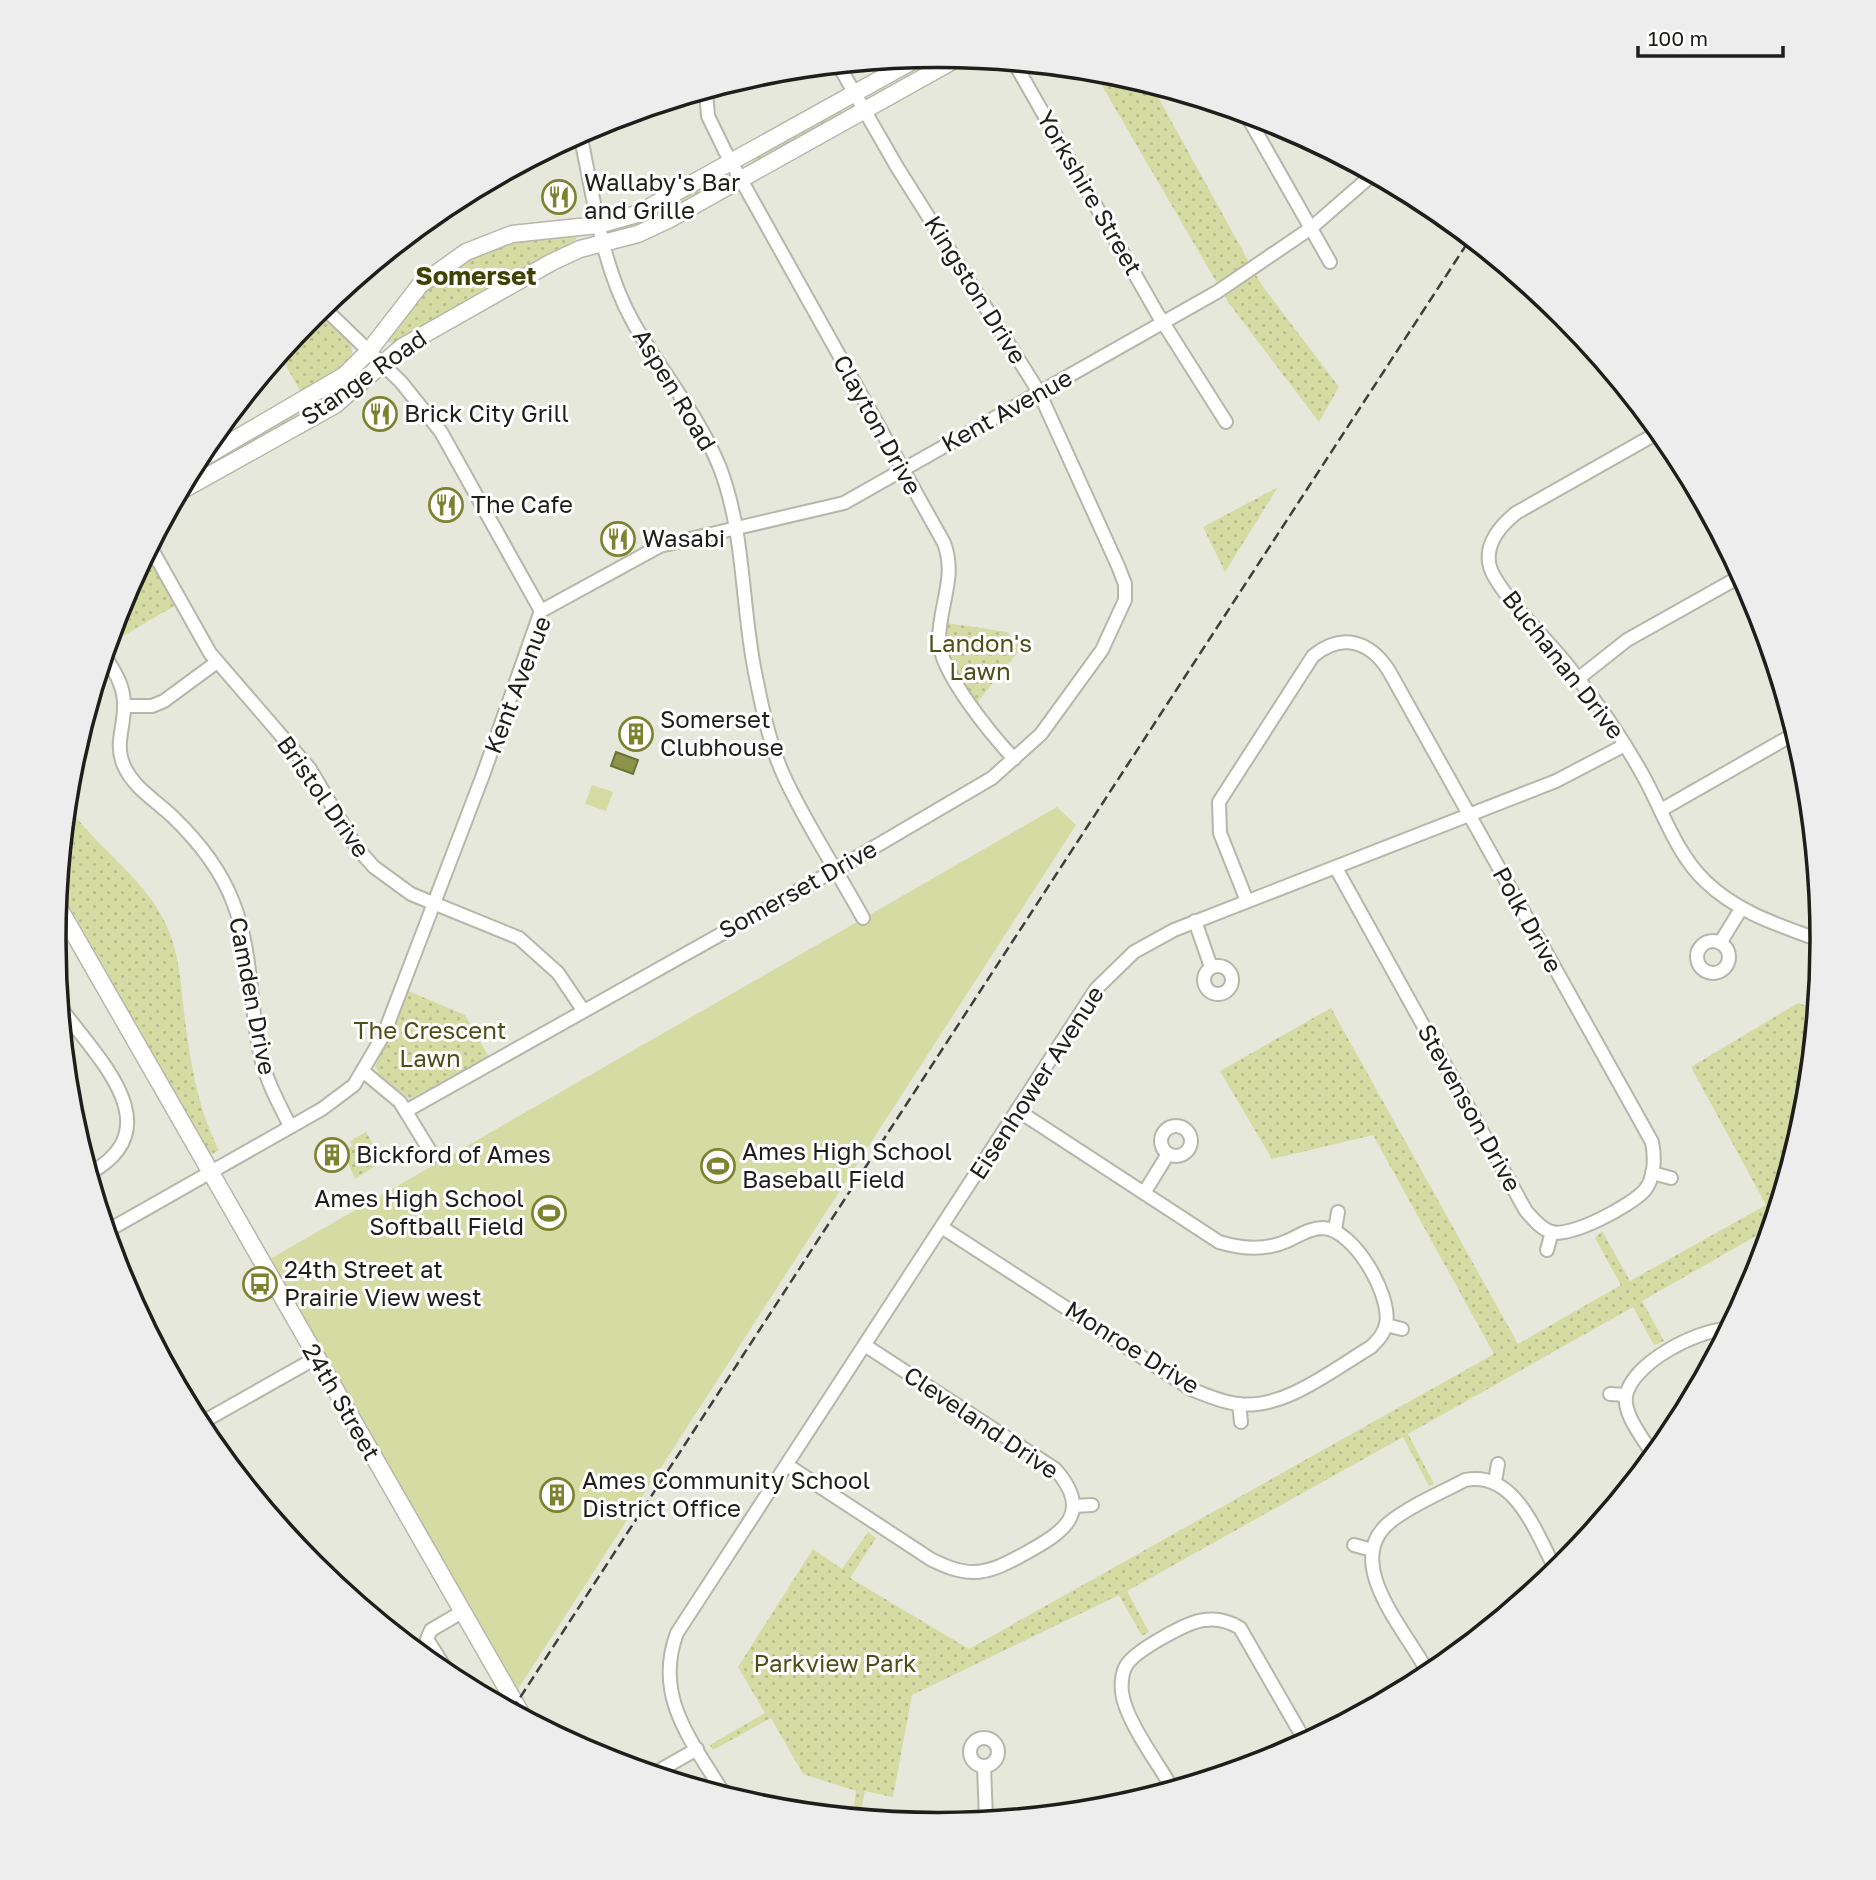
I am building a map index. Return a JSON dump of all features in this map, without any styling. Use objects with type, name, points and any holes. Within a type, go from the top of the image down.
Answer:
[{"type":"main road","name":"Stange Road","points":[[197,482],[335,405],[410,342],[552,262],[648,230],[940,68]]},
{"type":"main road","name":"Stange Road","points":[[218,450],[336,382],[369,351],[420,285],[466,252],[495,239],[526,230],[598,225],[637,214],[897,69]]},
{"type":"main road","name":"24th Street","points":[[66,926],[514,1701]]},
{"type":"street","name":"Yorkshire Street","points":[[1020,73],[1163,322],[1226,422]]},
{"type":"street","name":"Kingston Drive","points":[[844,74],[1039,392],[1118,566],[1125,584],[1125,600]]},
{"type":"street","name":"Clayton Drive","points":[[707,100],[708,117],[732,163],[950,558],[950,574],[939,641],[943,657],[989,732],[1014,759]]},
{"type":"street","points":[[1254,128],[1331,262]]},
{"type":"street","name":"Aspen Road","points":[[582,145],[603,243],[632,320],[706,437],[720,469],[736,528],[756,680],[775,754],[794,795],[863,918]]},
{"type":"street","name":"Kent Avenue","points":[[115,1226],[322,1110],[354,1085],[363,1072],[384,1034],[436,902],[541,611],[660,546],[844,503],[1237,280],[1311,228],[1364,180]]},
{"type":"street","points":[[331,315],[383,365],[441,432],[541,611]]},
{"type":"street","name":"Buchanan Drive","points":[[1650,437],[1516,513],[1502,524],[1489,551],[1490,567],[1499,583],[1578,678],[1625,745],[1688,862],[1716,892],[1741,909],[1810,936]]},
{"type":"street","name":"Bristol Drive","points":[[155,557],[217,662],[310,769],[357,848],[374,867],[411,894],[496,927],[533,948],[558,973],[583,1010]]},
{"type":"street","points":[[1578,678],[1627,640],[1732,581]]},
{"type":"street","name":"Somerset Drive","points":[[407,1111],[837,869],[992,778],[1041,734],[1068,700],[1102,650],[1125,600]]},
{"type":"street","name":"Polk Drive","points":[[1247,901],[1217,822],[1223,793],[1304,667],[1322,649],[1334,643],[1354,642],[1374,651],[1389,671],[1652,1142],[1652,1173]]},
{"type":"street","points":[[125,706],[152,706],[164,701],[217,662]]},
{"type":"street","name":"Camden Drive","points":[[111,666],[122,684],[125,706],[118,741],[124,765],[135,783],[195,839],[217,869],[232,900],[246,939],[261,1059],[271,1089],[290,1126]]},
{"type":"street","points":[[1661,810],[1786,739]]},
{"type":"street","name":"Eisenhower Avenue","points":[[718,1783],[673,1707],[668,1671],[670,1652],[677,1633],[1096,989],[1114,969],[1152,940],[1556,781],[1625,745]]},
{"type":"street","name":"Stevenson Drive","points":[[1336,868],[1526,1211],[1552,1232]]},
{"type":"street","points":[[1720,943],[1741,909]]},
{"type":"street","points":[[1195,921],[1212,967]]},
{"type":"street","points":[[70,1020],[108,1070],[127,1105],[128,1122],[117,1152],[111,1160],[97,1169]]},
{"type":"street","points":[[363,1072],[380,1083],[407,1111],[433,1156]]},
{"type":"street","points":[[1017,1110],[1219,1242],[1236,1247],[1262,1248],[1322,1228],[1335,1230],[1346,1236],[1358,1249],[1383,1295],[1386,1325],[1381,1336],[1371,1347],[1296,1390],[1258,1403],[1239,1405],[1241,1422]]},
{"type":"street","points":[[1144,1193],[1168,1154]]},
{"type":"street","points":[[1547,1250],[1552,1232],[1575,1231],[1636,1198],[1645,1190],[1652,1173],[1671,1178]]},
{"type":"street","points":[[1335,1230],[1338,1212]]},
{"type":"street","name":"Monroe Drive","points":[[943,1228],[1191,1388],[1239,1405]]},
{"type":"street","points":[[1386,1325],[1402,1329]]},
{"type":"street","points":[[1648,1445],[1627,1408],[1626,1395],[1631,1384],[1650,1362],[1693,1338],[1716,1332]]},
{"type":"street","name":"Cleveland Drive","points":[[787,1465],[932,1560],[964,1571],[988,1570],[1004,1565],[1056,1537],[1069,1524],[1073,1506],[1068,1486],[1055,1469],[866,1346]]},
{"type":"street","points":[[210,1419],[316,1358]]},
{"type":"street","points":[[1610,1394],[1626,1395]]},
{"type":"street","points":[[1494,1481],[1498,1464]]},
{"type":"street","points":[[1423,1664],[1371,1571],[1372,1550],[1376,1538],[1393,1520],[1465,1480],[1477,1478],[1494,1481],[1512,1494],[1550,1560]]},
{"type":"street","points":[[1073,1506],[1092,1505]]},
{"type":"street","points":[[1354,1545],[1372,1550]]},
{"type":"street","points":[[434,1651],[427,1639],[431,1630],[462,1612]]},
{"type":"street","points":[[1168,1781],[1126,1707],[1122,1692],[1123,1678],[1125,1667],[1134,1656],[1186,1626],[1203,1620],[1233,1616],[1300,1732]]},
{"type":"street","points":[[1109,1678],[1123,1678]]},
{"type":"street","points":[[665,1767],[697,1749]]},
{"type":"street","points":[[984,1766],[986,1810]]},
{"type":"green space","points":[[1101,84],[1158,97],[1261,284],[1339,387],[1319,422],[1228,302]]},
{"type":"green space","points":[[840,109],[843,115],[755,164],[752,158]]},
{"type":"green space","points":[[716,178],[719,184],[646,224],[620,232],[619,225]]},
{"type":"green space","points":[[572,234],[577,238],[572,244],[396,343],[388,342],[387,338],[397,322],[421,293],[467,258],[510,240]]},
{"type":"green space","points":[[327,320],[351,344],[353,359],[300,391],[285,363]]},
{"type":"green space","points":[[359,370],[364,375],[346,390],[204,470],[212,458]]},
{"type":"green space","points":[[1278,487],[1225,572],[1203,527]]},
{"type":"green space","points":[[152,563],[176,605],[122,637]]},
{"type":"green space","name":"Landon's Lawn","points":[[947,623],[1007,632],[1022,647],[976,704],[949,656]]},
{"type":"green space","points":[[592,785],[613,792],[606,811],[585,804]]},
{"type":"green space","points":[[1057,807],[1076,825],[518,1689],[270,1259]]},
{"type":"green space","points":[[76,816],[148,894],[168,929],[179,970],[196,1083],[205,1117],[219,1150],[211,1155],[67,903]]},
{"type":"green space","name":"The Crescent Lawn","points":[[408,991],[465,1015],[489,1057],[410,1099],[380,1075],[375,1067]]},
{"type":"green space","name":"Parkview Park","points":[[1798,1003],[1807,1006],[1793,1110],[1780,1166],[1757,1235],[1642,1301],[1664,1341],[1654,1345],[1633,1307],[1408,1434],[1434,1484],[1429,1486],[1403,1437],[1127,1591],[1149,1632],[1142,1636],[1119,1595],[912,1695],[893,1797],[865,1791],[862,1808],[854,1807],[856,1791],[803,1774],[771,1718],[713,1750],[710,1745],[765,1713],[738,1667],[813,1549],[842,1569],[868,1532],[876,1538],[850,1578],[969,1649],[1494,1354],[1373,1135],[1272,1159],[1220,1071],[1331,1008],[1518,1344],[1621,1285],[1595,1238],[1602,1231],[1630,1281],[1766,1205],[1691,1067]]},
{"type":"green space","points":[[366,1132],[383,1161],[355,1179],[343,1151],[352,1146],[350,1141]]},
{"type":"water","points":[[616,752],[638,760],[633,774],[611,766]]},
{"type":"railway","points":[[517,1703],[1465,246]]},
{"type":"place","name":"Wallaby's Bar and Grille","points":[[559,197]]},
{"type":"place","name":"Brick City Grill","points":[[380,414]]},
{"type":"place","name":"The Cafe","points":[[446,505]]},
{"type":"place","name":"Wasabi","points":[[618,539]]},
{"type":"place","name":"Somerset Clubhouse","points":[[636,734]]},
{"type":"place","name":"Bickford of Ames","points":[[332,1155]]},
{"type":"place","name":"Ames High School Baseball Field","points":[[718,1166]]},
{"type":"place","name":"Ames High School Softball Field","points":[[549,1213]]},
{"type":"place","name":"24th Street at Prairie View west","points":[[260,1284]]},
{"type":"place","name":"Ames Community School District Office","points":[[557,1495]]},
{"type":"district","name":"Somerset","points":[[476,276]]}]
